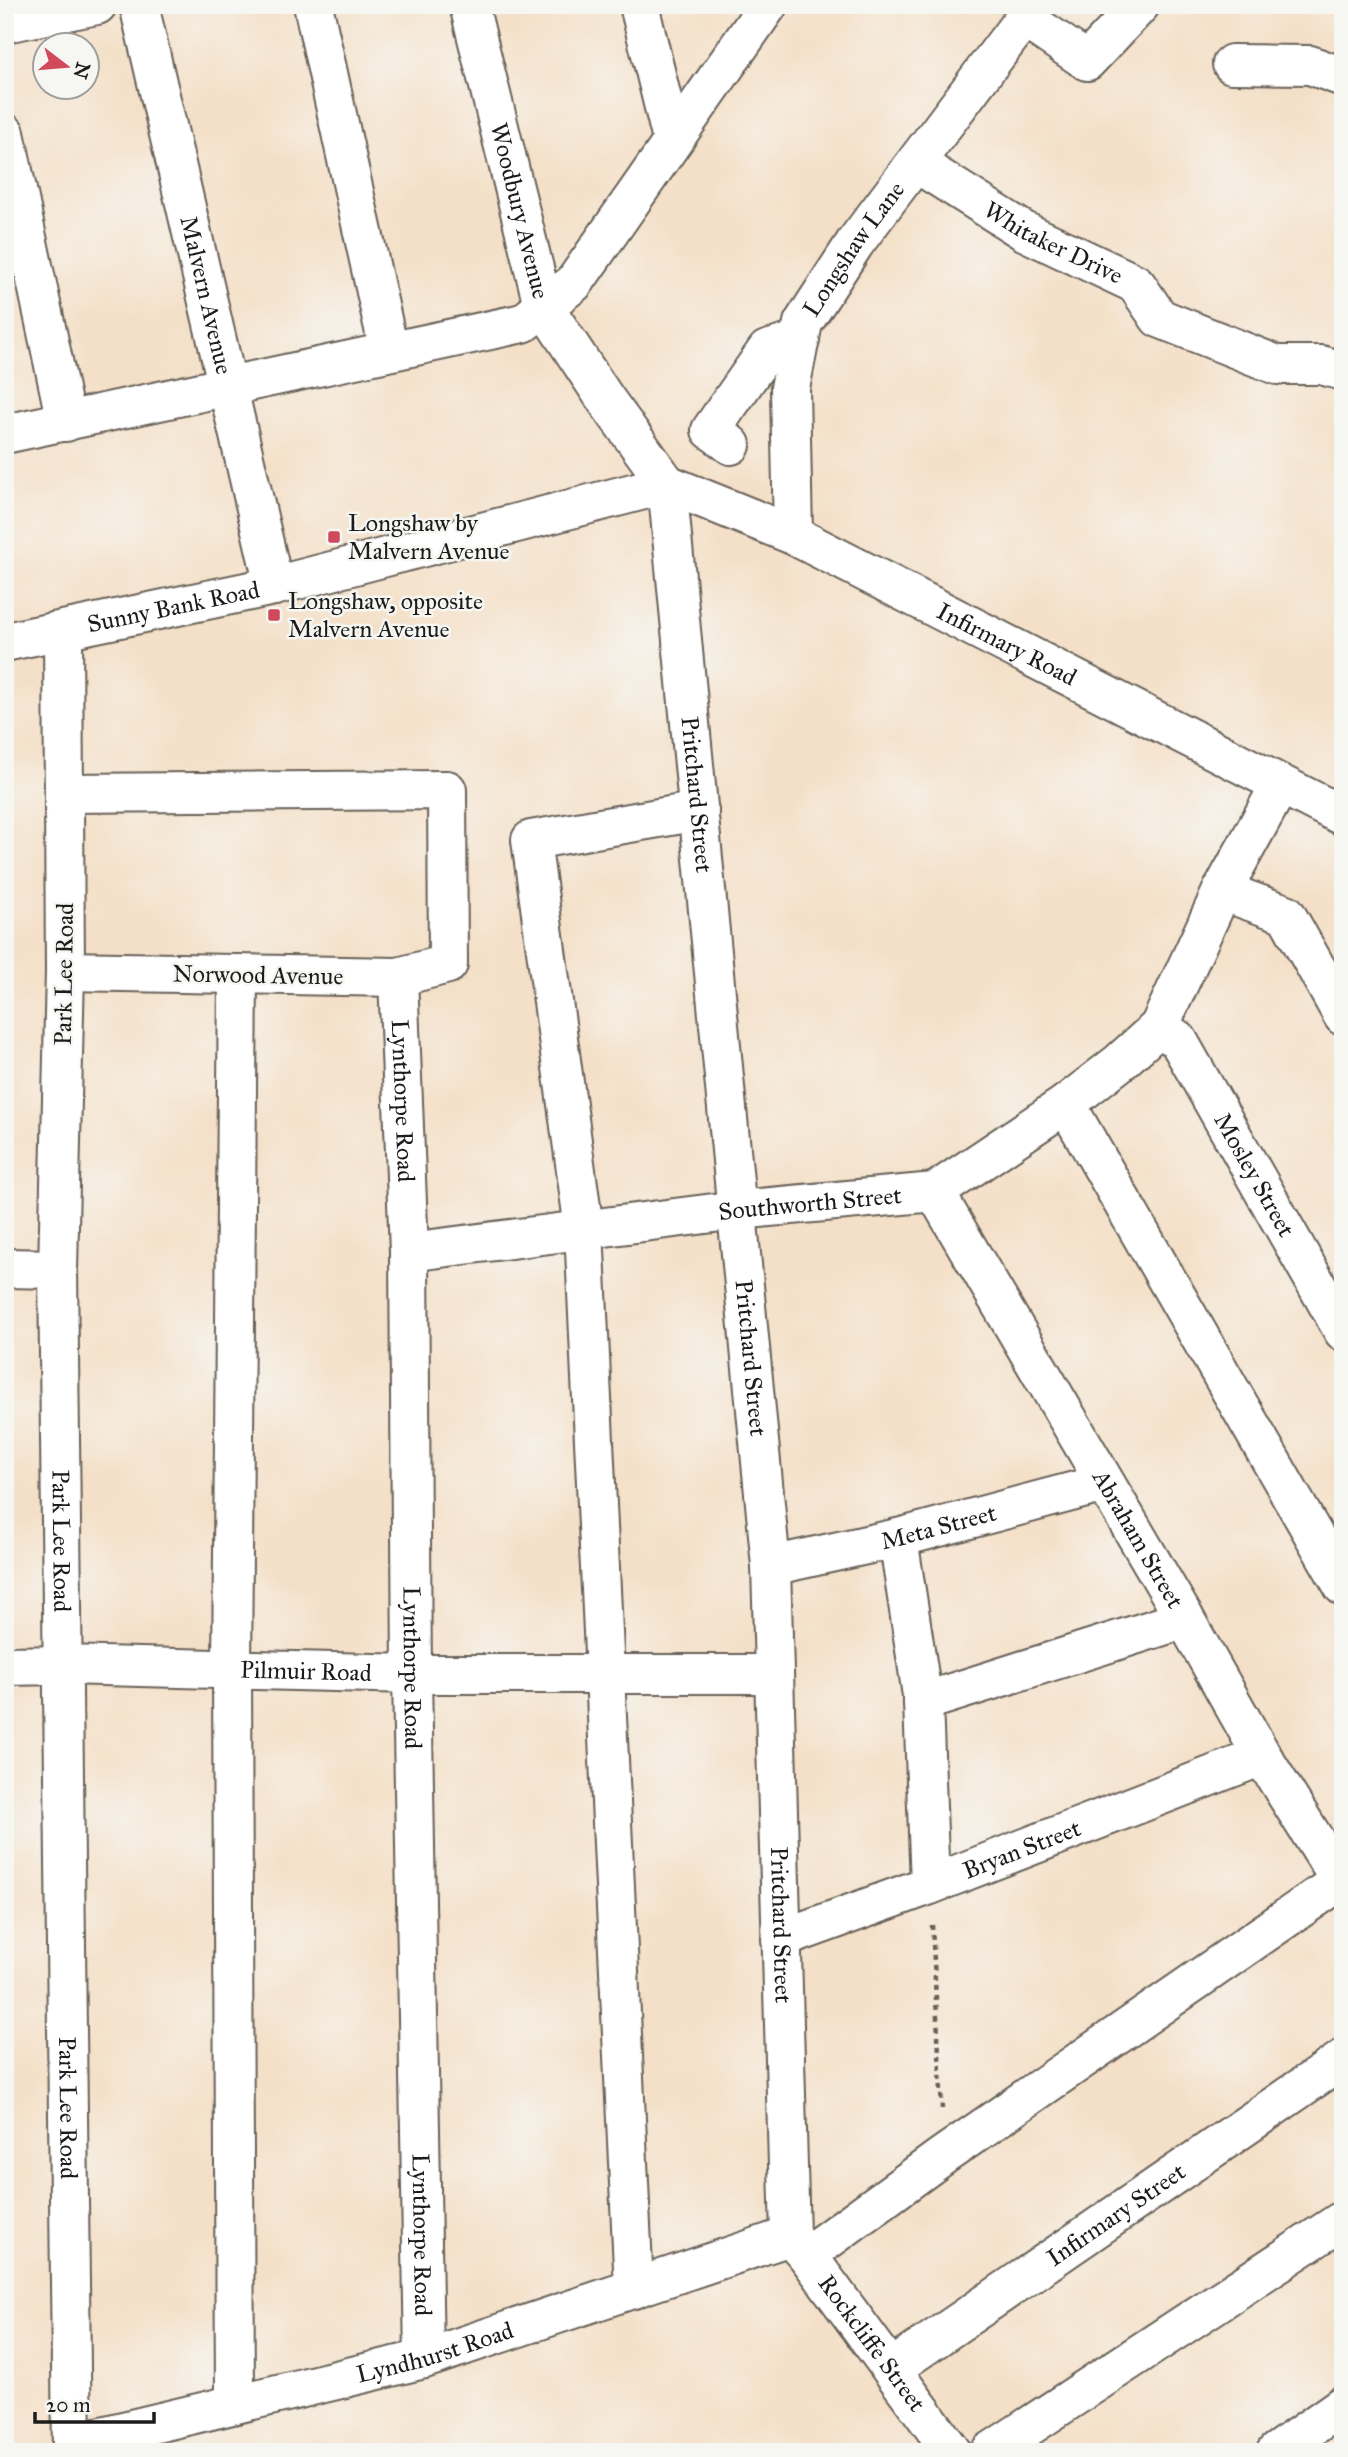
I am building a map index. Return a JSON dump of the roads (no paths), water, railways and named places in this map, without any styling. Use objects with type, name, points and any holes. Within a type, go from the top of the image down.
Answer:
[{"type":"street","points":[[5,23],[97,5]]},
{"type":"street","name":"Malvern Avenue","points":[[139,5],[274,586]]},
{"type":"street","points":[[313,5],[389,351]]},
{"type":"street","name":"Woodbury Avenue","points":[[469,5],[543,305],[667,485]]},
{"type":"street","points":[[639,5],[672,140]]},
{"type":"street","points":[[5,434],[523,323],[574,283],[768,5]]},
{"type":"street","points":[[1029,12],[1087,61],[1140,5]]},
{"type":"street","name":"Longshaw Lane","points":[[793,535],[790,388],[803,323],[855,243],[1029,12]]},
{"type":"street","points":[[1232,64],[1310,65],[1343,77]]},
{"type":"street","points":[[5,133],[66,422]]},
{"type":"street","name":"Whitaker Drive","points":[[916,163],[1024,231],[1136,284],[1159,318],[1276,365],[1321,365],[1343,371]]},
{"type":"street","points":[[732,445],[711,430],[767,350],[800,340]]},
{"type":"street","name":"Infirmary Road","points":[[667,485],[793,535],[1343,816]]},
{"type":"street","name":"Sunny Bank Road","points":[[5,642],[274,586],[667,485]]},
{"type":"street","name":"Pritchard Street","points":[[667,485],[771,1566],[781,1938],[798,2246]]},
{"type":"street","name":"Park Lee Road","points":[[63,631],[65,971],[58,1269],[72,2447]]},
{"type":"street","points":[[1159,1027],[1222,891],[1280,785]]},
{"type":"street","name":"Norwood Avenue","points":[[65,793],[447,790],[448,964],[398,977],[65,971]]},
{"type":"street","points":[[634,2288],[584,1229],[531,841],[699,811]]},
{"type":"street","points":[[1222,891],[1286,915],[1343,1016]]},
{"type":"street","points":[[235,2404],[232,1670],[237,974]]},
{"type":"street","name":"Lynthorpe Road","points":[[398,977],[410,1251],[412,1674],[424,2359]]},
{"type":"street","name":"Southworth Street","points":[[410,1251],[737,1210],[935,1192],[1066,1104],[1159,1027]]},
{"type":"street","name":"Mosley Street","points":[[1159,1027],[1178,1040],[1343,1331]]},
{"type":"street","points":[[1066,1104],[1343,1586]]},
{"type":"street","name":"Abraham Street","points":[[935,1192],[1185,1619],[1262,1756],[1342,1883]]},
{"type":"street","points":[[5,1268],[58,1269]]},
{"type":"street","name":"Meta Street","points":[[771,1566],[898,1538],[1105,1483]]},
{"type":"street","points":[[898,1538],[923,1702],[930,1885]]},
{"type":"street","points":[[923,1702],[1185,1619]]},
{"type":"street","name":"Pilmuir Road","points":[[5,1666],[64,1665],[412,1674],[773,1674]]},
{"type":"street","name":"Bryan Street","points":[[781,1938],[930,1885],[1262,1756]]},
{"type":"street","name":"Lyndhurst Road","points":[[72,2447],[235,2404],[424,2359],[634,2288],[798,2246],[944,2155],[1342,1883]]},
{"type":"street","name":"Infirmary Street","points":[[891,2370],[1343,2059]]},
{"type":"street","points":[[990,2452],[1343,2220]]},
{"type":"street","name":"Rockcliffe Street","points":[[798,2246],[952,2452]]},
{"type":"street","points":[[1276,2452],[1343,2405]]},
{"type":"place","name":"Longshaw by Malvern Avenue","points":[[334,537]]},
{"type":"place","name":"Longshaw, opposite Malvern Avenue","points":[[274,615]]}]
